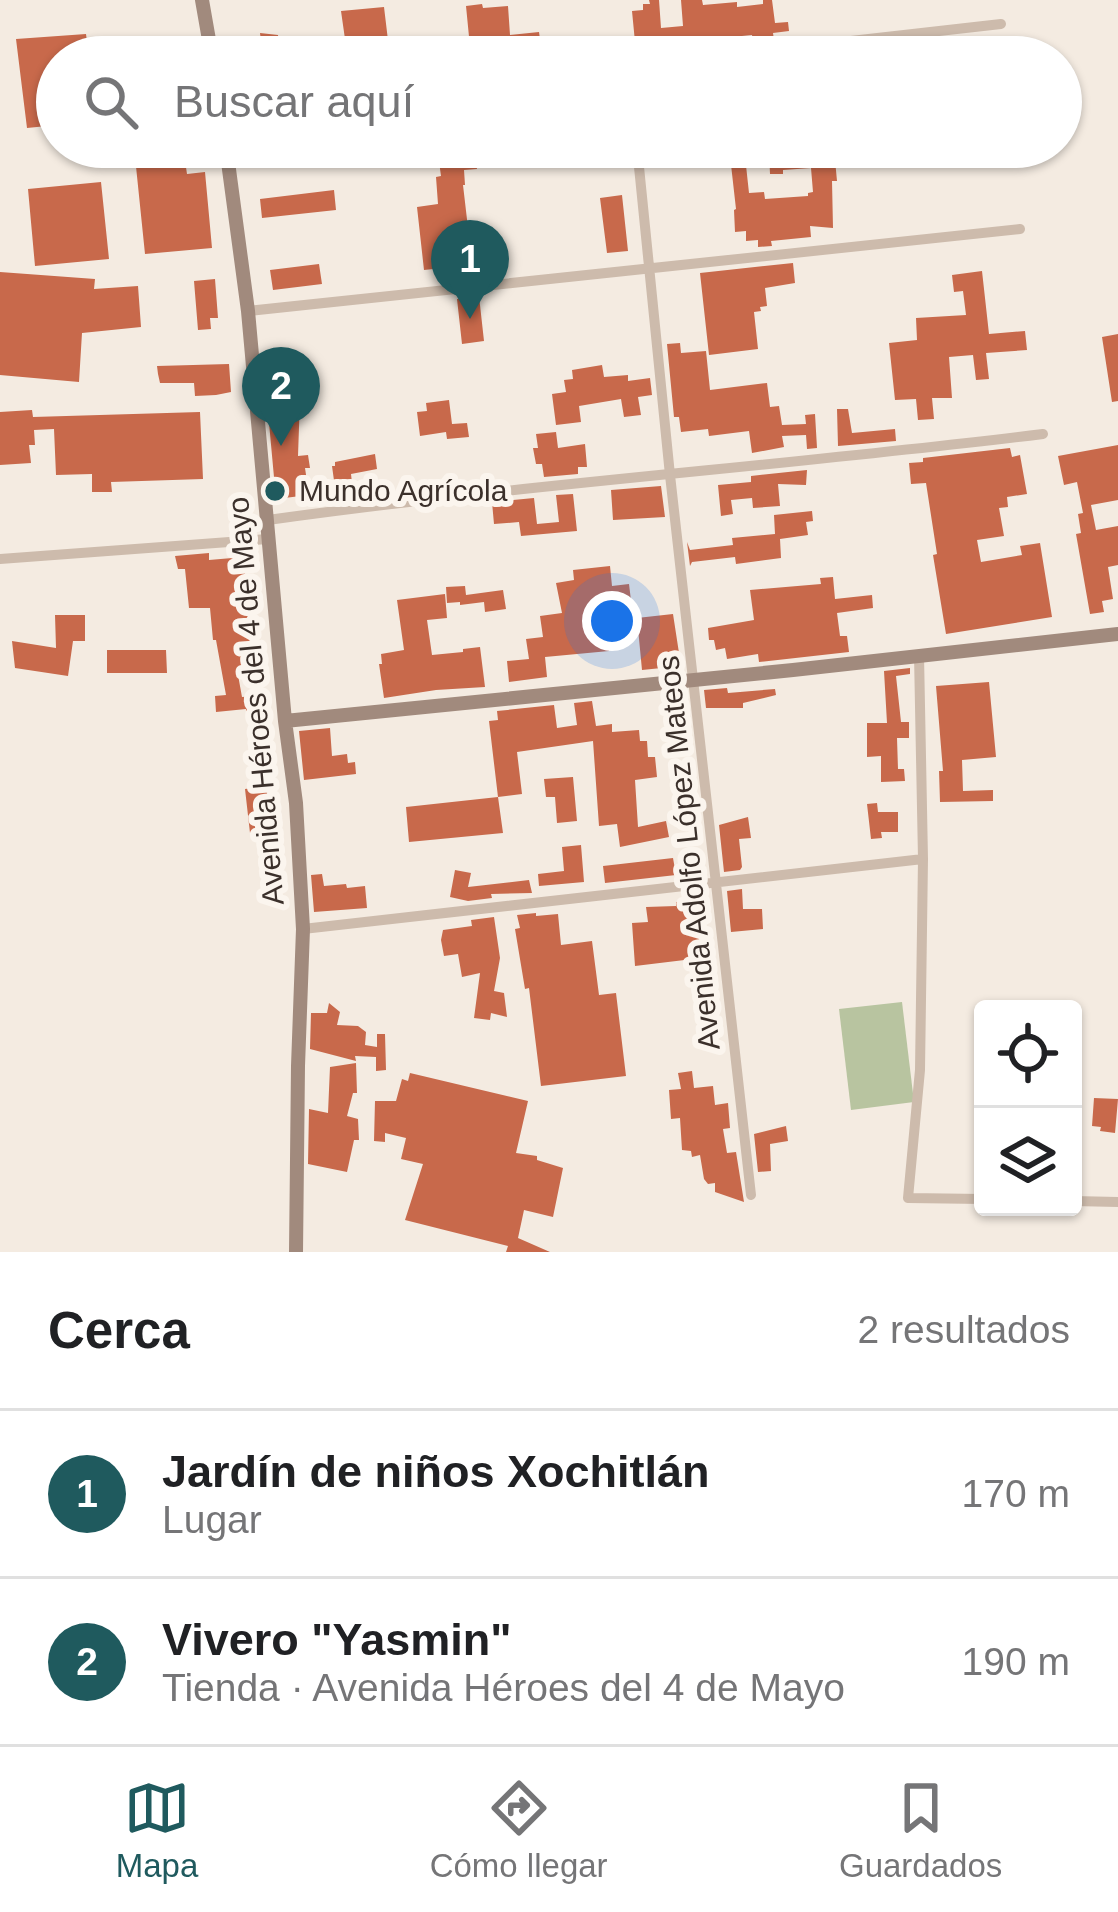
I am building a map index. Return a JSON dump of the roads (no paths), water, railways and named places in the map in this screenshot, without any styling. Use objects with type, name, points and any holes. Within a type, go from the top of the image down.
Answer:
[{"type":"main road","points":[[202,0],[208,36]]},
{"type":"main road","name":"Avenida Héroes del 4 de Mayo","points":[[229,168],[248,311],[296,803],[303,929],[296,1252]]},
{"type":"main road","points":[[285,722],[1118,634]]},
{"type":"street","points":[[895,36],[1001,24]]},
{"type":"street","name":"Avenida Adolfo López Mateos","points":[[639,168],[751,1195]]},
{"type":"street","points":[[248,311],[1021,229]]},
{"type":"street","points":[[268,520],[549,485],[857,457],[1043,434]]},
{"type":"street","points":[[0,559],[268,539]]},
{"type":"street","points":[[919,655],[920,1070],[908,1198],[974,1199]]},
{"type":"street","points":[[303,929],[923,859]]},
{"type":"street","points":[[1082,1201],[1118,1202]]},
{"type":"place","name":"Jardín de niños Xochitlán","points":[[470,319]]},
{"type":"place","name":"Vivero \"Yasmin\"","points":[[281,446]]},
{"type":"place","name":"Mundo Agrícola","points":[[275,491]]}]
